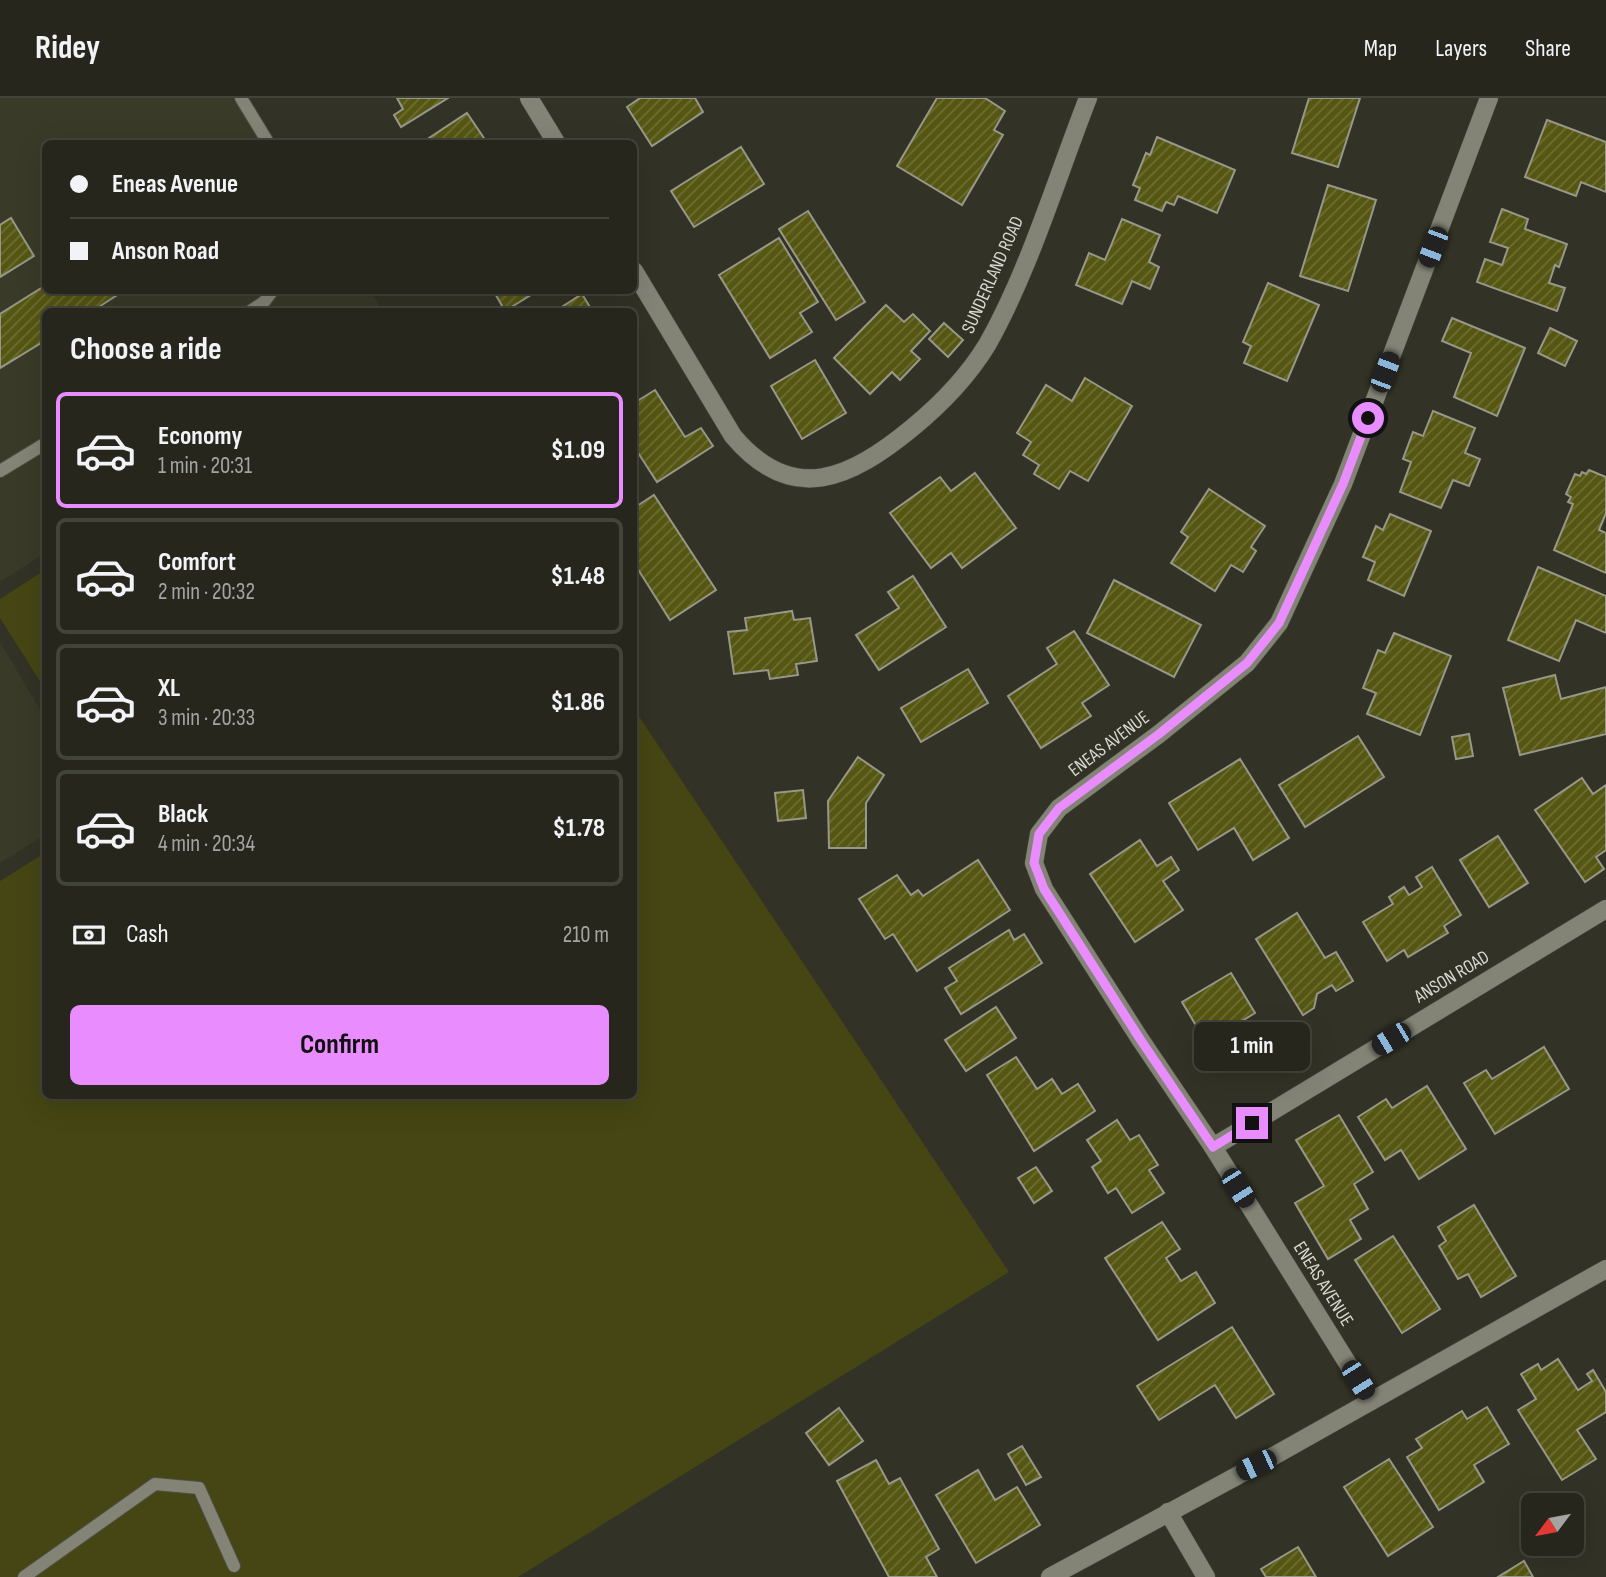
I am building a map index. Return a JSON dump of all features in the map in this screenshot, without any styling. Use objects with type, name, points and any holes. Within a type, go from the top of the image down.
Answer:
[{"type":"street","points":[[529,98],[554,140]]},
{"type":"street","name":"SUNDERLAND ROAD","points":[[637,276],[733,436],[747,453],[767,468],[791,477],[813,479],[839,475],[867,462],[926,416],[959,382],[985,348],[1003,314],[1028,254],[1088,98]]},
{"type":"street","name":"ENEAS AVENUE","points":[[1371,1401],[1213,1147],[1044,889],[1034,863],[1039,834],[1059,808],[1159,734],[1247,663],[1279,623],[1343,484],[1489,98]]},
{"type":"street","name":"ANSON ROAD","points":[[1213,1147],[1606,909]]},
{"type":"street","points":[[1050,1577],[1606,1269]]},
{"type":"street","points":[[1168,1512],[1206,1577]]},
{"type":"lane","points":[[241,98],[267,140]]},
{"type":"lane","points":[[254,308],[270,294]]},
{"type":"lane","points":[[0,471],[42,445]]},
{"type":"lane","points":[[24,1577],[155,1484],[199,1488],[234,1566]]},
{"type":"shaded area","points":[[0,98],[246,98],[274,140],[42,140],[42,294],[372,294],[381,308],[42,308],[42,555],[0,582]]},
{"type":"shaded area","points":[[42,572],[42,684],[0,618],[0,599]]},
{"type":"shaded area","points":[[0,642],[42,713],[42,837],[0,863]]},
{"type":"shaded area","points":[[637,714],[1009,1272],[518,1577],[0,1577],[0,881],[42,855],[42,1099],[637,1099]]},
{"type":"building","points":[[397,98],[448,98],[401,127],[394,115],[403,109]]},
{"type":"building","points":[[640,98],[695,98],[703,112],[652,146],[627,107]]},
{"type":"building","points":[[937,98],[985,98],[1005,111],[994,130],[1003,135],[962,205],[897,166]]},
{"type":"building","points":[[1309,98],[1360,98],[1338,167],[1292,153]]},
{"type":"building","points":[[467,113],[485,140],[426,140]]},
{"type":"building","points":[[1547,120],[1606,142],[1606,192],[1581,182],[1576,196],[1525,177]]},
{"type":"building","points":[[1157,137],[1235,170],[1217,213],[1178,196],[1174,205],[1166,202],[1162,211],[1135,200],[1140,188],[1133,185],[1146,153],[1150,155]]},
{"type":"building","points":[[741,147],[764,184],[694,227],[671,191]]},
{"type":"building","points":[[1328,185],[1376,200],[1348,291],[1300,276]]},
{"type":"building","points":[[1502,209],[1528,219],[1525,229],[1567,244],[1559,267],[1555,265],[1549,283],[1565,288],[1557,311],[1477,282],[1485,259],[1502,265],[1508,248],[1490,242]]},
{"type":"building","points":[[808,211],[865,302],[836,320],[779,229]]},
{"type":"building","points":[[11,218],[34,256],[0,277],[0,225]]},
{"type":"building","points":[[1122,219],[1160,235],[1149,262],[1159,267],[1150,289],[1132,281],[1122,304],[1076,285],[1089,253],[1105,260]]},
{"type":"building","points":[[779,238],[818,302],[800,313],[812,332],[770,358],[719,275]]},
{"type":"building","points":[[1268,283],[1319,305],[1287,381],[1244,363],[1251,346],[1243,342]]},
{"type":"building","points":[[42,288],[42,294],[119,294],[97,308],[42,308],[42,342],[0,368],[0,314]]},
{"type":"building","points":[[495,294],[533,294],[510,308],[503,308]]},
{"type":"building","points":[[582,294],[591,308],[560,308]]},
{"type":"building","points":[[886,305],[904,322],[913,314],[930,331],[911,351],[920,359],[900,380],[892,372],[870,394],[834,358]]},
{"type":"building","points":[[1452,318],[1525,348],[1497,416],[1454,397],[1471,353],[1442,341]]},
{"type":"building","points":[[944,323],[963,340],[948,357],[929,339]]},
{"type":"building","points":[[1550,328],[1577,341],[1565,366],[1538,353]]},
{"type":"building","points":[[815,360],[846,413],[802,439],[771,386]]},
{"type":"building","points":[[1085,378],[1132,406],[1088,481],[1070,471],[1059,489],[1034,474],[1039,465],[1023,455],[1031,442],[1017,433],[1046,385],[1072,401]]},
{"type":"building","points":[[655,390],[685,437],[701,428],[713,446],[657,482],[637,451],[637,401]]},
{"type":"building","points":[[1433,411],[1475,428],[1465,453],[1480,459],[1469,486],[1453,480],[1441,508],[1400,492],[1411,462],[1403,459],[1413,432],[1423,436]]},
{"type":"building","points":[[1589,470],[1606,477],[1606,513],[1599,530],[1606,533],[1606,573],[1554,550],[1573,504],[1568,502],[1571,497],[1566,494],[1575,474],[1580,476],[1582,472],[1586,474]]},
{"type":"building","points":[[975,473],[1016,528],[962,568],[951,553],[931,568],[890,513],[940,477],[951,491]]},
{"type":"building","points":[[1209,489],[1265,526],[1251,547],[1256,551],[1243,572],[1231,565],[1215,591],[1171,563],[1188,537],[1181,532]]},
{"type":"building","points":[[654,495],[716,590],[670,620],[637,568],[637,506]]},
{"type":"building","points":[[1390,514],[1431,531],[1404,596],[1368,580],[1375,562],[1363,557],[1376,526],[1383,530]]},
{"type":"building","points":[[1538,567],[1606,596],[1606,633],[1576,620],[1559,661],[1508,640]]},
{"type":"building","points":[[913,576],[946,627],[879,670],[856,635],[899,608],[888,592]]},
{"type":"building","points":[[1114,580],[1201,625],[1174,677],[1087,633]]},
{"type":"building","points":[[792,611],[794,620],[810,618],[817,661],[796,664],[798,675],[770,679],[768,670],[734,674],[728,632],[747,630],[745,618]]},
{"type":"building","points":[[1074,631],[1109,685],[1082,703],[1091,716],[1041,748],[1008,696],[1057,664],[1047,648]]},
{"type":"building","points":[[1394,633],[1451,656],[1420,735],[1367,714],[1376,693],[1363,688],[1378,650],[1385,653]]},
{"type":"building","points":[[968,669],[988,703],[921,742],[901,708]]},
{"type":"building","points":[[1555,675],[1561,699],[1606,687],[1606,734],[1520,755],[1503,688]]},
{"type":"building","points":[[1469,734],[1473,756],[1456,759],[1452,737]]},
{"type":"building","points":[[1358,736],[1384,777],[1305,827],[1279,785]]},
{"type":"building","points":[[858,757],[884,775],[866,803],[866,848],[829,848],[828,801]]},
{"type":"building","points":[[1240,759],[1289,838],[1253,860],[1234,828],[1198,850],[1169,803]]},
{"type":"building","points":[[1582,778],[1593,794],[1606,785],[1606,850],[1596,857],[1604,869],[1585,882],[1535,810]]},
{"type":"building","points":[[803,790],[806,818],[778,821],[775,793]]},
{"type":"building","points":[[1498,836],[1528,883],[1489,907],[1460,860]]},
{"type":"building","points":[[1140,840],[1157,866],[1171,857],[1179,870],[1163,881],[1183,910],[1135,942],[1090,874]]},
{"type":"building","points":[[978,860],[1010,910],[917,971],[893,934],[885,939],[859,899],[897,875],[911,895],[918,890],[923,896]]},
{"type":"building","points":[[1432,867],[1461,915],[1444,926],[1448,933],[1408,957],[1404,950],[1387,961],[1363,922],[1393,904],[1389,897],[1404,887],[1409,895],[1422,887],[1416,877]]},
{"type":"building","points":[[1297,913],[1325,958],[1336,952],[1353,981],[1336,991],[1332,985],[1317,994],[1314,1008],[1303,1015],[1256,939]]},
{"type":"building","points":[[1009,930],[1014,940],[1024,934],[1042,963],[961,1014],[945,988],[957,981],[949,968]]},
{"type":"building","points":[[1231,973],[1255,1013],[1242,1021],[1258,1047],[1222,1069],[1182,1002]]},
{"type":"building","points":[[996,1007],[1016,1038],[966,1071],[945,1040]]},
{"type":"building","points":[[1544,1047],[1569,1089],[1495,1134],[1464,1083],[1486,1070],[1492,1079]]},
{"type":"building","points":[[1016,1057],[1037,1089],[1052,1079],[1062,1094],[1078,1084],[1095,1111],[1034,1151],[987,1075]]},
{"type":"building","points":[[1427,1086],[1466,1149],[1419,1179],[1401,1150],[1385,1160],[1358,1117],[1386,1099],[1392,1108]]},
{"type":"building","points":[[1339,1115],[1373,1172],[1354,1184],[1368,1209],[1350,1220],[1361,1239],[1328,1259],[1295,1203],[1324,1186],[1296,1140]]},
{"type":"building","points":[[1117,1120],[1130,1140],[1139,1135],[1158,1165],[1149,1170],[1164,1193],[1132,1213],[1116,1188],[1108,1193],[1092,1167],[1101,1161],[1087,1140]]},
{"type":"building","points":[[1036,1167],[1052,1191],[1034,1203],[1018,1178]]},
{"type":"building","points":[[1474,1205],[1516,1276],[1481,1297],[1468,1274],[1458,1279],[1439,1246],[1446,1241],[1438,1227]]},
{"type":"building","points":[[1162,1222],[1180,1249],[1166,1258],[1181,1281],[1196,1272],[1215,1303],[1158,1340],[1105,1258]]},
{"type":"building","points":[[1393,1236],[1440,1309],[1402,1333],[1355,1260]]},
{"type":"building","points":[[1232,1327],[1274,1394],[1236,1418],[1215,1385],[1159,1420],[1137,1386]]},
{"type":"building","points":[[1558,1359],[1578,1390],[1592,1381],[1587,1374],[1593,1370],[1606,1392],[1606,1412],[1577,1430],[1596,1459],[1562,1480],[1518,1410],[1536,1399],[1521,1374],[1538,1364],[1541,1370]]},
{"type":"building","points":[[1487,1407],[1509,1444],[1474,1465],[1484,1482],[1439,1510],[1407,1457],[1422,1448],[1416,1439],[1462,1411],[1467,1419]]},
{"type":"building","points":[[839,1408],[863,1441],[829,1465],[806,1433]]},
{"type":"building","points":[[1022,1446],[1041,1477],[1026,1485],[1008,1454]]},
{"type":"building","points":[[1389,1459],[1433,1527],[1388,1556],[1344,1487]]},
{"type":"building","points":[[876,1460],[889,1484],[900,1478],[939,1549],[926,1557],[937,1577],[889,1577],[837,1481]]},
{"type":"building","points":[[978,1470],[995,1500],[1017,1487],[1040,1525],[976,1563],[936,1495]]},
{"type":"building","points":[[1298,1547],[1316,1577],[1266,1577],[1261,1569]]},
{"type":"building","points":[[1524,1561],[1533,1577],[1498,1577]]},
{"type":"route","points":[[1252,1123],[1213,1147],[1044,889],[1034,863],[1039,834],[1059,808],[1159,734],[1247,663],[1279,623],[1343,484],[1368,418]]}]
